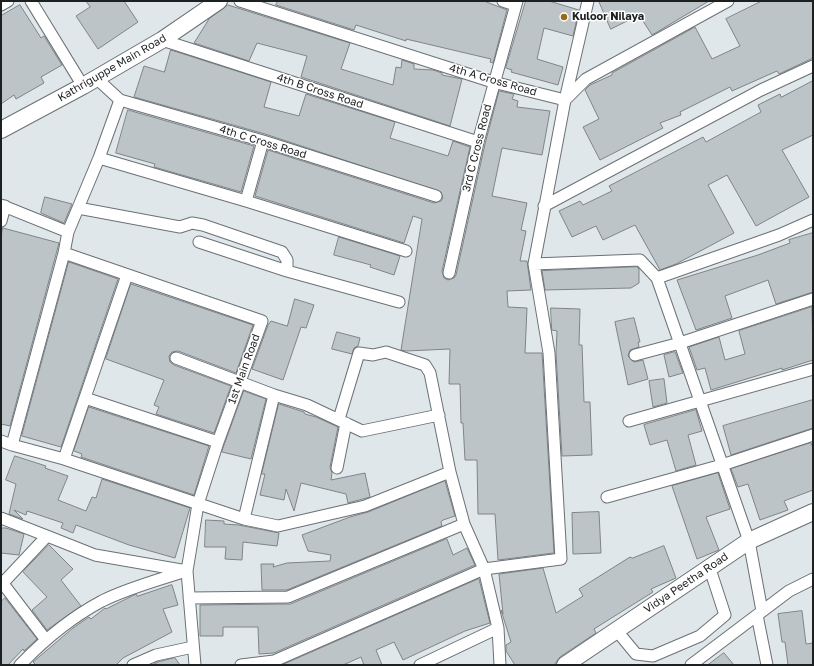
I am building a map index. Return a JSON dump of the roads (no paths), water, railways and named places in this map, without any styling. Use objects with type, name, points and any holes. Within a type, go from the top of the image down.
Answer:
[{"type":"street","points":[[1,5],[8,1]]},
{"type":"street","name":"4th C Cross Road","points":[[32,1],[90,82],[120,100],[263,141],[436,196]]},
{"type":"street","name":"Kathriguppe Main Road","points":[[1,130],[90,82],[162,40],[219,1]]},
{"type":"street","name":"4th A Cross Road","points":[[240,1],[493,82],[565,100]]},
{"type":"street","points":[[503,1],[516,3]]},
{"type":"street","points":[[241,665],[274,661],[484,569],[561,559],[550,353],[534,264],[565,100],[588,1]]},
{"type":"street","points":[[565,100],[586,79],[728,1]]},
{"type":"street","name":"3rd C Cross Road","points":[[449,272],[478,142],[493,82],[516,3]]},
{"type":"street","name":"4th B Cross Road","points":[[162,40],[478,142]]},
{"type":"street","points":[[544,206],[761,90],[813,66]]},
{"type":"street","points":[[12,445],[64,253],[68,232],[99,158],[120,100]]},
{"type":"street","points":[[246,200],[263,141]]},
{"type":"street","points":[[99,158],[246,200],[406,251]]},
{"type":"street","points":[[1,221],[3,206],[68,232]]},
{"type":"street","points":[[78,208],[180,227],[192,223],[203,225],[282,252],[287,260],[287,271]]},
{"type":"street","points":[[657,278],[779,234],[813,220]]},
{"type":"street","points":[[199,242],[287,271],[399,302]]},
{"type":"street","name":"1st Main Road","points":[[64,253],[262,321],[218,442],[198,504],[187,571],[195,665]]},
{"type":"street","points":[[534,264],[640,260],[657,278],[749,541],[767,665]]},
{"type":"street","points":[[64,459],[127,275]]},
{"type":"street","points":[[635,355],[680,343],[813,299]]},
{"type":"street","points":[[337,468],[343,421],[359,353],[373,355],[386,352],[425,366],[430,373],[450,472],[464,524],[484,569],[498,628],[500,665]]},
{"type":"street","points":[[176,358],[274,395],[307,405],[362,430],[439,415]]},
{"type":"street","points":[[629,421],[700,400],[813,370]]},
{"type":"street","points":[[244,519],[274,395]]},
{"type":"street","points":[[85,398],[218,442]]},
{"type":"street","points":[[607,497],[722,465],[813,435]]},
{"type":"street","points":[[1,441],[64,459],[244,519],[278,526],[358,508],[450,472]]},
{"type":"street","name":"Vidya Peetha Road","points":[[566,665],[709,566],[749,541],[813,512]]},
{"type":"street","points":[[1,518],[95,555],[187,571]]},
{"type":"street","points":[[189,598],[288,597],[464,524]]},
{"type":"street","points":[[46,640],[2,583],[47,536]]},
{"type":"street","points":[[617,631],[636,654],[653,656],[700,636],[725,615],[709,566]]},
{"type":"street","points":[[20,665],[46,640],[74,618],[102,601],[187,571]]},
{"type":"street","points":[[691,665],[789,590],[813,579]]},
{"type":"street","points":[[420,665],[498,628]]},
{"type":"street","points":[[132,665],[156,655],[193,648]]},
{"type":"place","name":"Kuloor Nilaya","points":[[564,17]]}]
